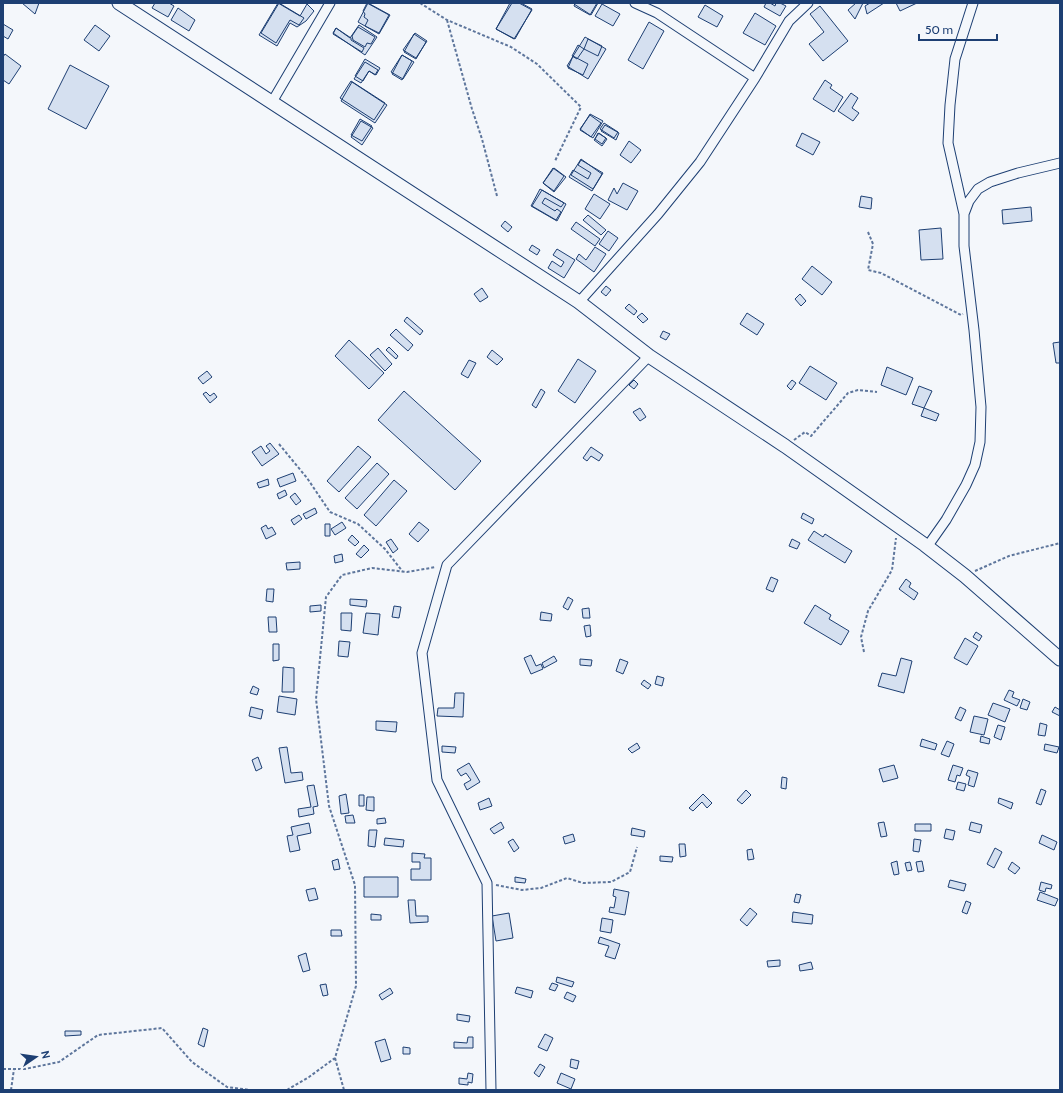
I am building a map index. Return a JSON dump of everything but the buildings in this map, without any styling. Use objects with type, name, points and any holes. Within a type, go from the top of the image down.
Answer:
[{"type":"main road","points":[[119,3],[580,302],[649,356],[785,446],[927,547],[965,576],[1060,658]]},
{"type":"street","points":[[272,102],[330,3]]},
{"type":"street","points":[[636,3],[657,13],[755,78]]},
{"type":"street","points":[[580,302],[658,214],[700,162],[755,78],[789,21],[808,3]]},
{"type":"street","points":[[927,547],[946,520],[966,485],[975,464],[980,442],[981,407],[964,246],[964,214],[948,143],[955,59],[973,3]]},
{"type":"street","points":[[964,214],[969,201],[978,189],[990,182],[1018,173],[1060,163]]},
{"type":"street","points":[[490,1090],[487,883],[437,780],[422,653],[447,565],[649,356]]},
{"type":"path","points":[[420,3],[447,20],[511,47],[537,64],[581,107],[555,161]]},
{"type":"path","points":[[447,20],[497,196]]},
{"type":"path","points":[[868,232],[873,244],[868,270],[881,273],[961,315],[972,312]]},
{"type":"path","points":[[785,446],[806,432],[811,436],[848,393],[858,390],[877,392]]},
{"type":"path","points":[[279,444],[307,478],[330,512],[358,524],[385,549],[402,572]]},
{"type":"path","points":[[864,652],[861,637],[868,611],[892,570],[897,525]]},
{"type":"path","points":[[965,576],[1009,556],[1060,542]]},
{"type":"path","points":[[344,1090],[335,1058],[356,986],[355,884],[329,806],[316,699],[326,597],[342,576],[372,568],[407,572],[447,565]]},
{"type":"path","points":[[487,883],[522,890],[541,888],[567,878],[583,883],[612,882],[630,872],[637,847]]},
{"type":"path","points":[[3,1069],[25,1069],[59,1062],[98,1035],[162,1028],[192,1062],[227,1087],[250,1090]]},
{"type":"path","points":[[287,1090],[309,1077],[335,1058]]},
{"type":"path","points":[[11,1090],[14,1069]]}]
